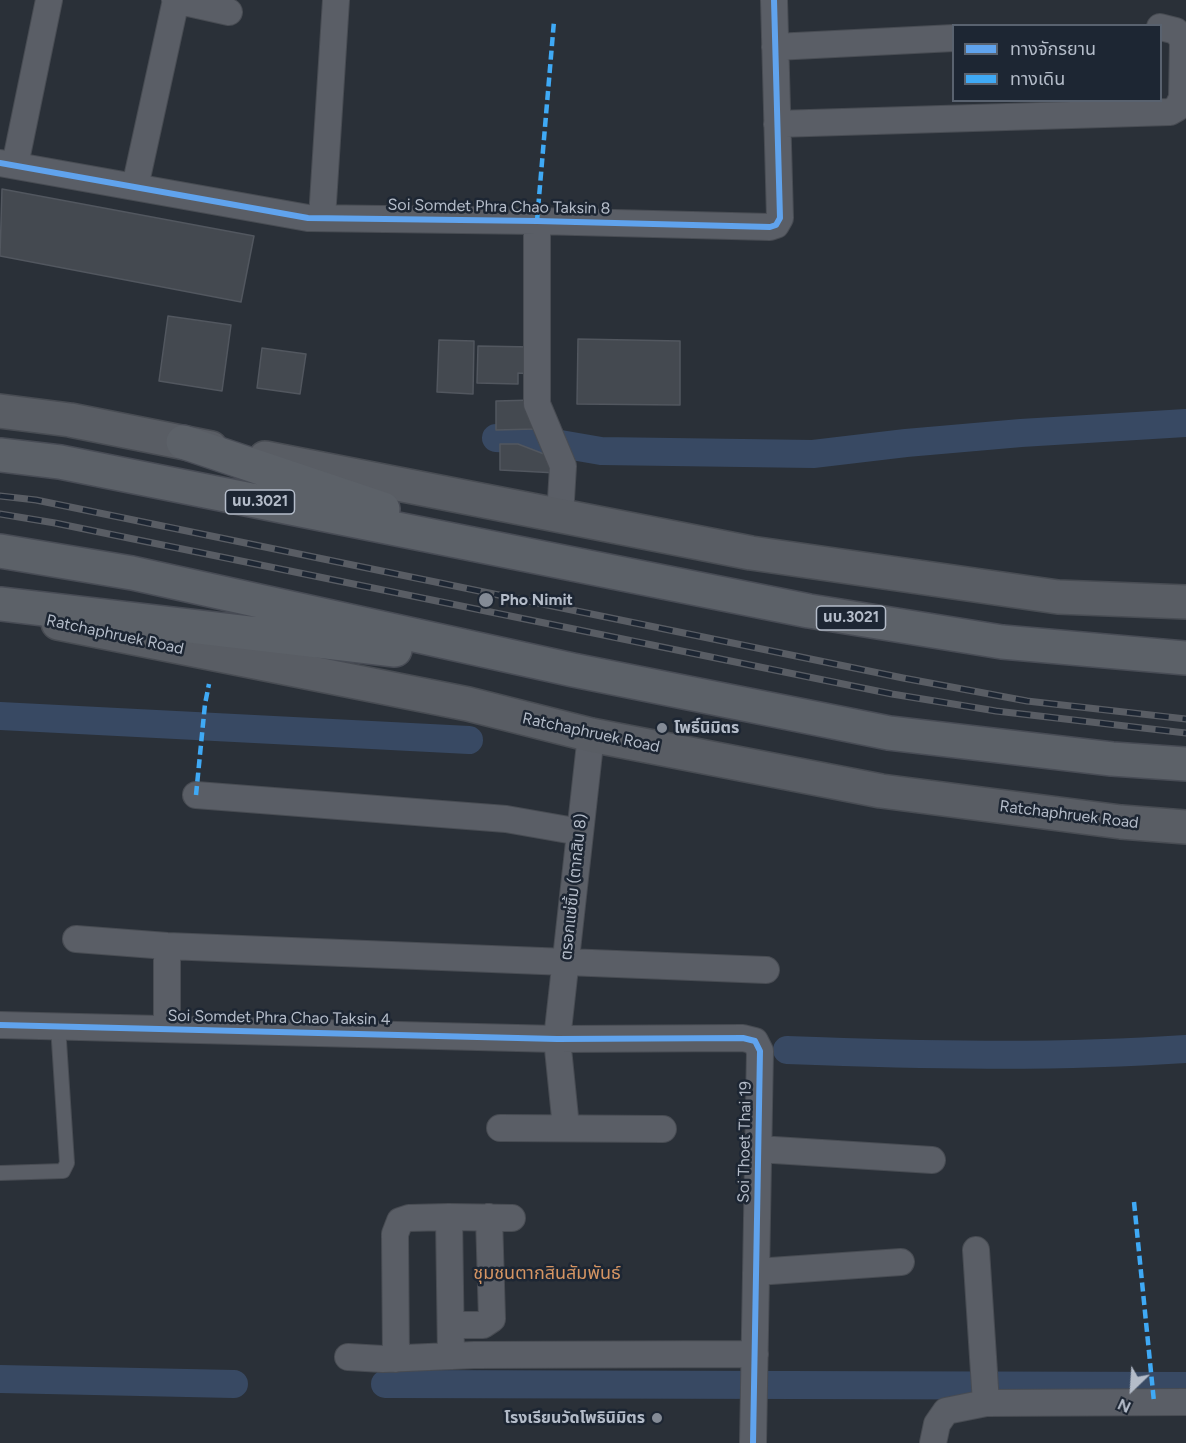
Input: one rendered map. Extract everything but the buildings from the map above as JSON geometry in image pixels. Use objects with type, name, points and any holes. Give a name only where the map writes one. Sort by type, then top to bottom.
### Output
[{"type":"main road","points":[[0,411],[70,420],[751,553],[1058,597],[1186,602]]},
{"type":"main road","points":[[183,442],[519,554]]},
{"type":"main road","name":"นบ.3021","points":[[0,455],[60,462],[809,611],[1002,642],[1186,658]]},
{"type":"main road","points":[[0,551],[132,573],[573,670],[889,733],[1112,759],[1186,764]]},
{"type":"main road","points":[[0,604],[573,670]]},
{"type":"main road","name":"Ratchaphruek Road","points":[[0,611],[468,704],[591,735],[881,791],[1121,822],[1186,827]]},
{"type":"street","points":[[7,164],[49,0]]},
{"type":"street","points":[[135,187],[176,0],[229,12]]},
{"type":"street","points":[[322,218],[336,0]]},
{"type":"street","name":"Soi Somdet Phra Chao Taksin 8","points":[[7,164],[308,218],[770,227],[777,225],[780,218],[774,0]]},
{"type":"street","points":[[777,124],[1170,112],[1177,108],[1182,98],[1182,40],[1176,31],[1162,27]]},
{"type":"street","points":[[775,47],[952,38]]},
{"type":"street","points":[[537,221],[537,404],[563,466],[560,516]]},
{"type":"street","name":"ตรอกแซ่ซิ้ม (ตากสิน 8)","points":[[566,1127],[557,1039],[591,735]]},
{"type":"street","points":[[196,795],[506,819],[580,832]]},
{"type":"street","points":[[76,939],[167,946],[766,970]]},
{"type":"street","points":[[167,946],[167,1029]]},
{"type":"street","name":"Soi Somdet Phra Chao Taksin 4","points":[[0,1024],[557,1039]]},
{"type":"street","name":"Soi Thoet Thai 19","points":[[557,1039],[743,1038],[755,1041],[760,1052],[753,1443]]},
{"type":"street","points":[[500,1128],[663,1129]]},
{"type":"street","points":[[758,1149],[932,1160]]},
{"type":"street","points":[[449,1217],[451,1356]]},
{"type":"street","points":[[396,1359],[395,1234],[400,1221],[409,1218],[501,1217],[492,1319],[483,1325],[451,1325]]},
{"type":"street","points":[[976,1250],[985,1391]]},
{"type":"street","points":[[756,1272],[901,1262]]},
{"type":"street","points":[[348,1357],[396,1359],[451,1356],[754,1362]]},
{"type":"street","points":[[933,1443],[937,1424],[946,1411],[985,1391],[1186,1402]]},
{"type":"lane","points":[[0,1173],[63,1171],[67,1163],[58,1026]]},
{"type":"waterway","points":[[496,438],[543,441],[601,451],[813,454],[1021,433],[1186,423]]},
{"type":"waterway","points":[[0,716],[469,740]]},
{"type":"waterway","points":[[787,1050],[986,1055],[1086,1054],[1186,1049]]},
{"type":"waterway","points":[[0,1379],[234,1384]]},
{"type":"waterway","points":[[385,1384],[1186,1386]]},
{"type":"railway","points":[[0,496],[36,500],[903,678],[1027,701],[1186,719]]},
{"type":"railway","points":[[0,514],[55,523],[892,694],[996,711],[1186,733]]},
{"type":"marked path","points":[[537,221],[554,21]]},
{"type":"marked path","points":[[196,795],[209,684]]},
{"type":"marked path","points":[[1134,1202],[1154,1402]]},
{"type":"cycle path","points":[[0,163],[308,218],[770,227],[776,225],[780,218],[774,0]]},
{"type":"cycle path","points":[[0,1025],[557,1039],[743,1038],[755,1041],[760,1051],[753,1443]]},
{"type":"place","name":"Pho Nimit","points":[[486,600]]},
{"type":"place","name":"โพธิ์นิมิตร","points":[[662,728]]},
{"type":"place","name":"โรงเรียนวัดโพธินิมิตร","points":[[657,1418]]},
{"type":"district","name":"ชุมชนตากสินสัมพันธ์","points":[[547,1274]]}]
